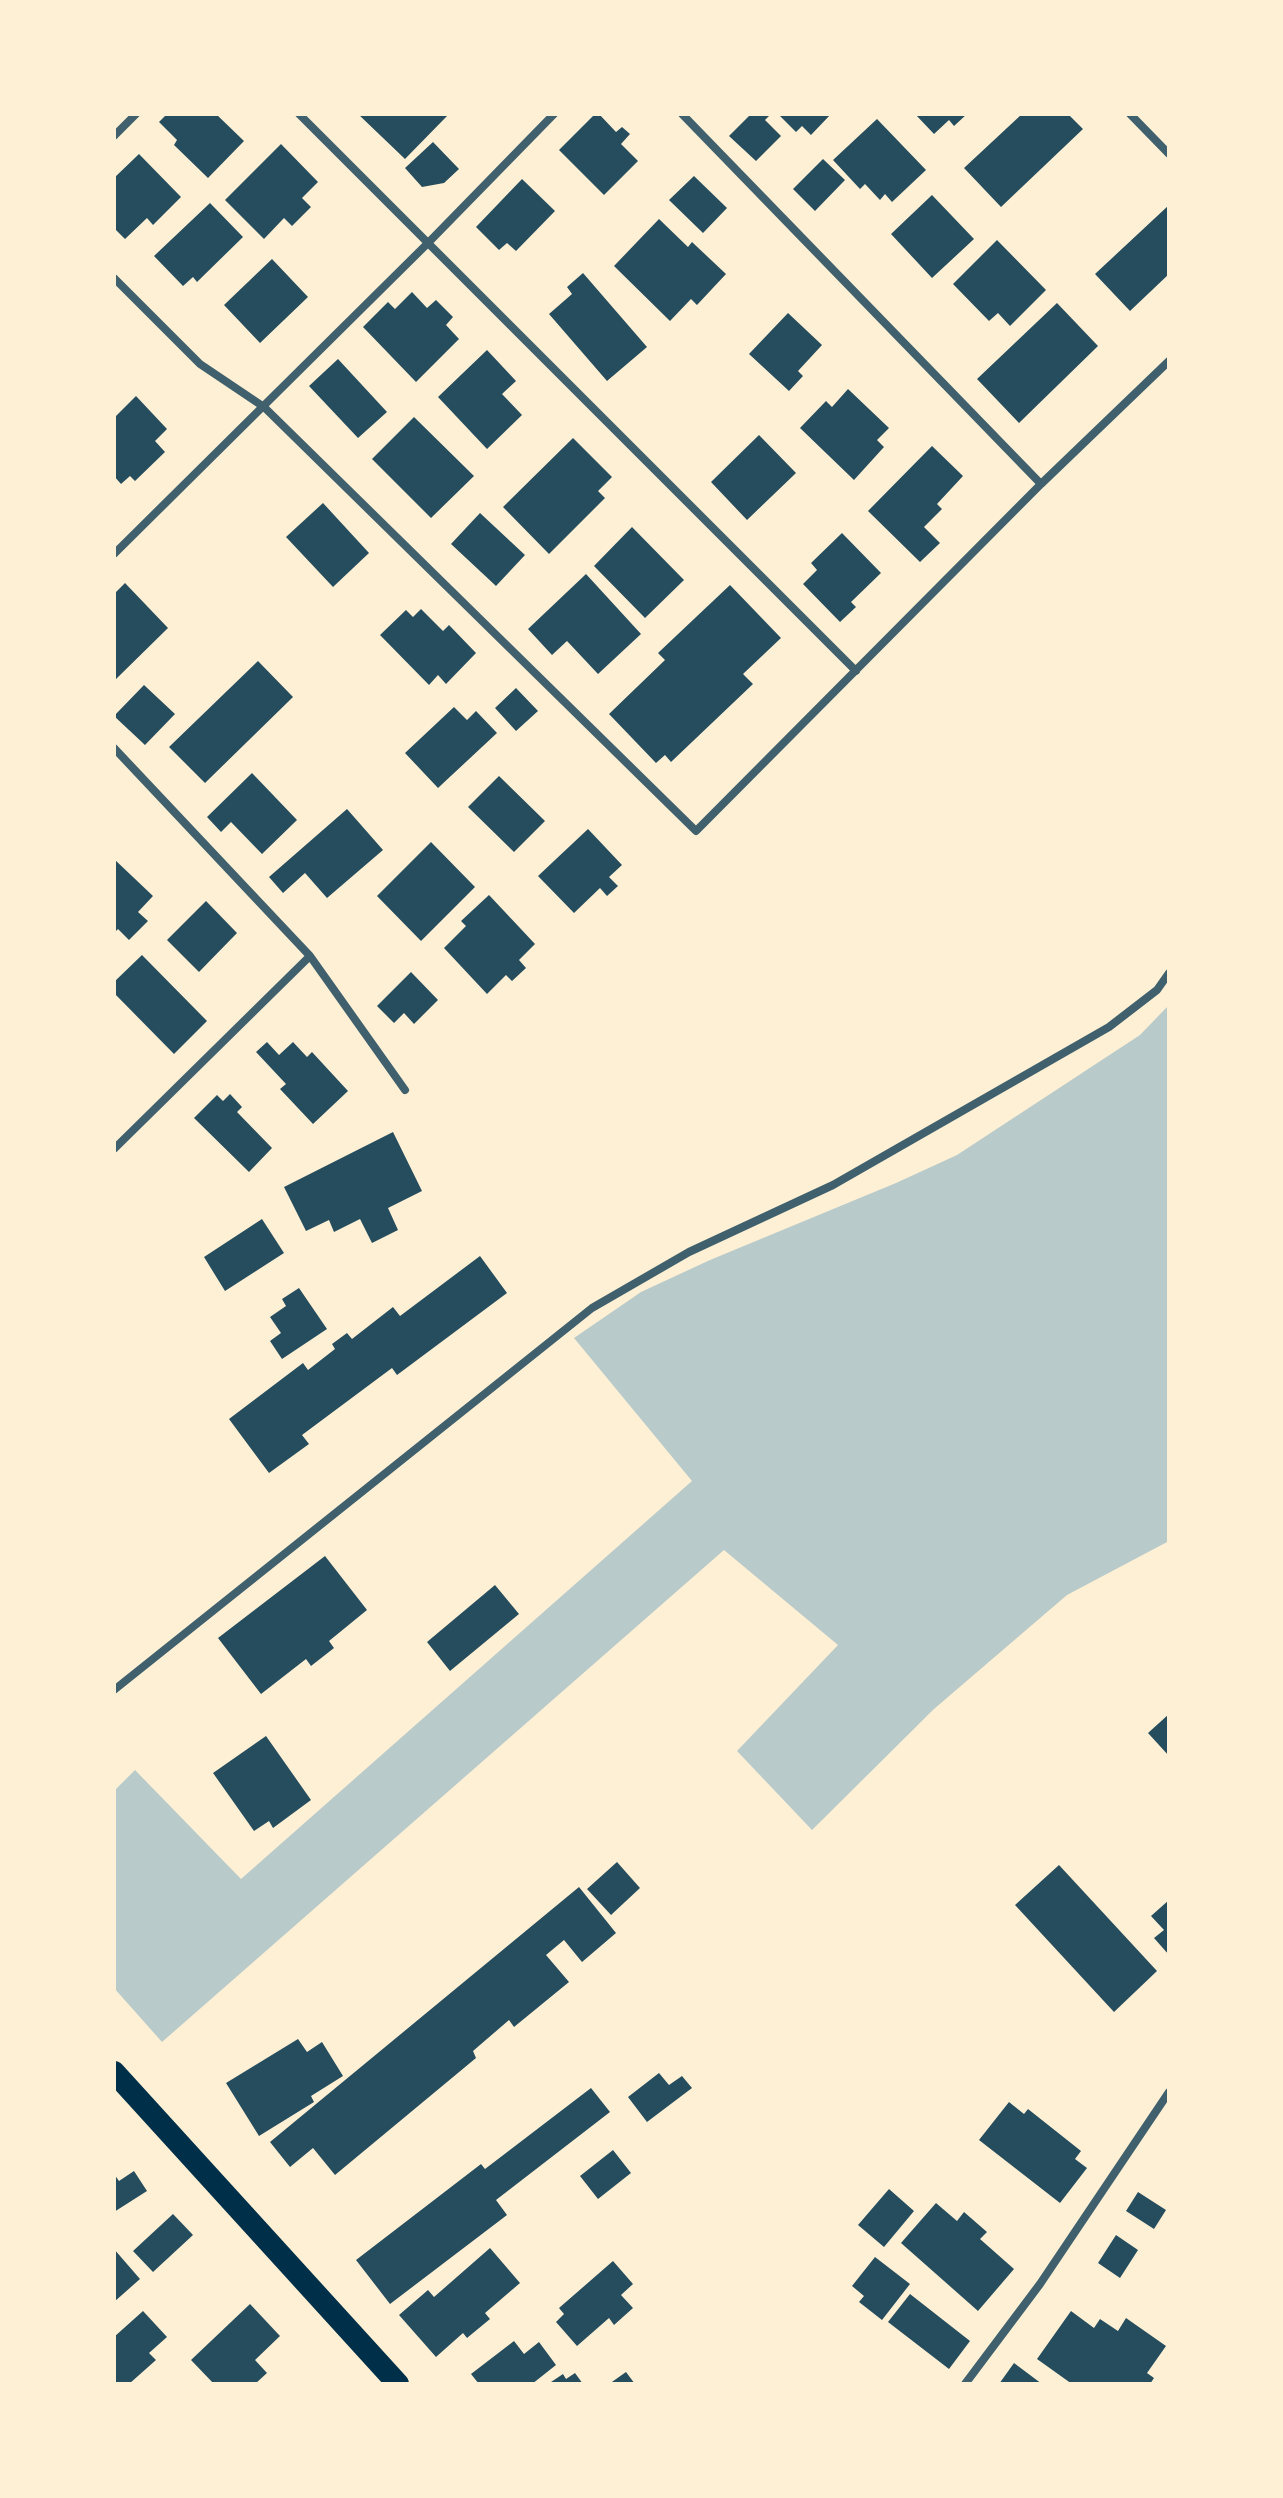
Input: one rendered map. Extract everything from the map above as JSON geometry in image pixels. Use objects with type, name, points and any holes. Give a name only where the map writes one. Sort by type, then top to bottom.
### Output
[{"type":"highway","points":[[114,2072],[398,2384]]},
{"type":"street","points":[[114,136],[136,114]]},
{"type":"street","points":[[299,114],[856,671]]},
{"type":"street","points":[[114,554],[554,114]]},
{"type":"street","points":[[682,114],[1041,484]]},
{"type":"street","points":[[1130,114],[1169,154]]},
{"type":"street","points":[[114,278],[200,364],[264,407],[696,831],[1041,484],[1169,361]]},
{"type":"street","points":[[114,748],[310,956],[405,1090]]},
{"type":"street","points":[[114,1149],[310,956]]},
{"type":"street","points":[[114,1690],[592,1308],[689,1252],[833,1185],[1109,1027],[1157,990],[1169,973]]},
{"type":"street","points":[[965,2384],[1040,2284],[1169,2092]]},
{"type":"shaded area","points":[[1169,1005],[1169,1541],[1067,1595],[934,1709],[812,1830],[737,1751],[838,1645],[724,1550],[162,2042],[114,1988],[114,1791],[135,1770],[241,1879],[692,1481],[574,1338],[641,1292],[957,1155],[1140,1035]]},
{"type":"building","points":[[167,114],[216,114],[244,141],[208,178],[174,145],[177,140],[159,122]]},
{"type":"building","points":[[358,114],[449,114],[405,159]]},
{"type":"building","points":[[595,114],[599,114],[616,132],[622,127],[630,134],[621,144],[638,161],[604,195],[559,150]]},
{"type":"building","points":[[751,114],[767,114],[769,116],[765,120],[781,136],[756,161],[729,136]]},
{"type":"building","points":[[778,114],[831,114],[811,135],[802,126],[796,132]]},
{"type":"building","points":[[915,114],[967,114],[954,126],[949,120],[934,134]]},
{"type":"building","points":[[1022,114],[1068,114],[1083,129],[1001,207],[964,168]]},
{"type":"building","points":[[877,119],[926,170],[892,202],[885,194],[880,200],[865,184],[860,189],[833,160]]},
{"type":"building","points":[[433,142],[459,169],[444,183],[422,187],[405,168]]},
{"type":"building","points":[[281,144],[318,182],[302,198],[311,207],[292,226],[284,218],[264,239],[225,200]]},
{"type":"building","points":[[139,154],[181,197],[153,225],[147,218],[125,239],[114,228],[114,178]]},
{"type":"building","points":[[823,159],[845,180],[815,211],[793,189]]},
{"type":"building","points":[[694,176],[727,208],[703,233],[669,200]]},
{"type":"building","points":[[522,179],[555,211],[516,251],[507,243],[499,250],[476,227]]},
{"type":"building","points":[[932,195],[974,239],[932,278],[891,234]]},
{"type":"building","points":[[210,203],[243,237],[197,282],[193,277],[183,286],[154,256]]},
{"type":"building","points":[[1169,205],[1169,274],[1130,311],[1095,274]]},
{"type":"building","points":[[659,219],[688,247],[692,242],[726,274],[697,305],[691,299],[670,321],[614,266]]},
{"type":"building","points":[[997,240],[1046,290],[1010,326],[998,313],[989,321],[953,284]]},
{"type":"building","points":[[272,259],[308,297],[260,343],[224,305]]},
{"type":"building","points":[[583,273],[647,347],[607,381],[549,314],[572,294],[567,287]]},
{"type":"building","points":[[412,292],[427,308],[436,300],[453,317],[446,325],[459,339],[416,382],[363,327],[388,302],[395,309]]},
{"type":"building","points":[[1057,303],[1098,346],[1019,423],[977,379]]},
{"type":"building","points":[[788,313],[822,345],[798,371],[803,376],[789,391],[749,354]]},
{"type":"building","points":[[487,350],[516,381],[502,394],[522,415],[487,449],[438,397]]},
{"type":"building","points":[[338,359],[387,412],[358,438],[309,386]]},
{"type":"building","points":[[848,389],[889,428],[877,440],[884,447],[854,480],[800,428],[826,401],[832,407]]},
{"type":"building","points":[[136,396],[167,429],[155,441],[165,452],[135,481],[130,476],[121,484],[114,476],[114,418]]},
{"type":"building","points":[[414,417],[474,476],[431,518],[372,459]]},
{"type":"building","points":[[759,435],[796,473],[747,520],[711,482]]},
{"type":"building","points":[[573,438],[612,477],[598,491],[605,498],[549,554],[503,507]]},
{"type":"building","points":[[932,446],[963,476],[937,504],[942,509],[924,527],[940,543],[920,562],[868,511]]},
{"type":"building","points":[[323,503],[369,553],[333,587],[286,537]]},
{"type":"building","points":[[480,513],[525,555],[496,586],[451,544]]},
{"type":"building","points":[[632,527],[684,580],[645,618],[594,566]]},
{"type":"building","points":[[842,533],[881,573],[851,602],[856,607],[840,622],[803,584],[817,570],[811,563]]},
{"type":"building","points":[[586,574],[641,634],[598,674],[567,641],[552,655],[528,629]]},
{"type":"building","points":[[125,583],[168,628],[114,681],[114,594]]},
{"type":"building","points":[[730,585],[781,638],[743,674],[753,684],[671,762],[665,755],[656,763],[609,714],[665,660],[658,653]]},
{"type":"building","points":[[421,609],[443,631],[449,625],[476,653],[446,684],[438,675],[429,685],[380,635],[406,610],[413,617]]},
{"type":"building","points":[[258,661],[293,697],[205,783],[169,747]]},
{"type":"building","points":[[144,685],[175,714],[145,745],[114,716]]},
{"type":"building","points":[[516,688],[538,711],[516,731],[495,708]]},
{"type":"building","points":[[454,707],[467,720],[476,711],[497,733],[438,788],[405,753]]},
{"type":"building","points":[[252,773],[297,820],[262,854],[231,822],[221,832],[207,817]]},
{"type":"building","points":[[499,776],[545,821],[514,852],[468,807]]},
{"type":"building","points":[[347,809],[383,850],[327,898],[305,873],[283,893],[269,877]]},
{"type":"building","points":[[588,829],[622,865],[609,877],[618,886],[607,896],[600,888],[574,913],[538,876]]},
{"type":"building","points":[[431,842],[475,887],[421,941],[377,896]]},
{"type":"building","points":[[114,859],[153,896],[138,912],[148,921],[129,940],[118,929],[114,933]]},
{"type":"building","points":[[489,895],[535,944],[519,960],[526,968],[512,981],[506,975],[487,994],[444,948],[466,926],[461,921]]},
{"type":"building","points":[[206,901],[237,933],[199,972],[167,940]]},
{"type":"building","points":[[142,955],[207,1021],[174,1054],[114,993],[114,982]]},
{"type":"building","points":[[411,972],[438,1000],[414,1024],[404,1013],[394,1023],[377,1006]]},
{"type":"building","points":[[267,1042],[279,1055],[293,1042],[307,1057],[312,1052],[348,1091],[313,1124],[280,1089],[286,1084],[256,1052]]},
{"type":"building","points":[[230,1094],[242,1107],[237,1112],[272,1148],[249,1172],[194,1118],[217,1095],[223,1101]]},
{"type":"building","points":[[393,1132],[422,1191],[388,1208],[398,1230],[372,1243],[360,1219],[334,1232],[329,1220],[306,1231],[284,1187]]},
{"type":"building","points":[[262,1219],[284,1253],[225,1291],[204,1257]]},
{"type":"building","points":[[480,1256],[507,1293],[397,1375],[392,1368],[302,1435],[309,1444],[269,1473],[229,1419],[303,1363],[308,1370],[335,1349],[332,1344],[347,1333],[352,1339],[393,1307],[400,1316]]},
{"type":"building","points":[[299,1288],[327,1329],[282,1359],[270,1341],[281,1333],[270,1317],[286,1306],[282,1299]]},
{"type":"building","points":[[325,1556],[367,1610],[329,1641],[334,1648],[311,1666],[306,1659],[261,1694],[218,1638]]},
{"type":"building","points":[[495,1585],[519,1614],[450,1671],[427,1642]]},
{"type":"building","points":[[1169,1714],[1169,1756],[1148,1733]]},
{"type":"building","points":[[266,1736],[311,1800],[273,1828],[269,1821],[254,1831],[213,1773]]},
{"type":"building","points":[[617,1862],[640,1888],[611,1915],[587,1889]]},
{"type":"building","points":[[1059,1865],[1157,1971],[1114,2012],[1015,1905]]},
{"type":"building","points":[[579,1887],[616,1933],[582,1962],[564,1940],[546,1955],[569,1982],[514,2027],[509,2020],[473,2051],[476,2058],[335,2175],[313,2148],[290,2167],[270,2142]]},
{"type":"building","points":[[1169,1900],[1169,1955],[1154,1938],[1164,1930],[1151,1916]]},
{"type":"building","points":[[298,2039],[307,2052],[322,2042],[343,2076],[311,2096],[314,2102],[259,2136],[226,2083]]},
{"type":"building","points":[[659,2073],[669,2085],[682,2076],[692,2088],[647,2122],[628,2097]]},
{"type":"building","points":[[591,2088],[610,2112],[496,2200],[507,2215],[390,2304],[356,2260],[481,2164],[485,2169]]},
{"type":"building","points":[[1009,2102],[1024,2114],[1028,2109],[1081,2151],[1075,2159],[1087,2168],[1060,2203],[979,2140]]},
{"type":"building","points":[[613,2150],[631,2173],[598,2199],[580,2176]]},
{"type":"building","points":[[134,2171],[147,2191],[114,2212],[114,2174],[119,2181]]},
{"type":"building","points":[[889,2189],[914,2211],[884,2247],[858,2225]]},
{"type":"building","points":[[1138,2192],[1166,2210],[1154,2229],[1126,2211]]},
{"type":"building","points":[[936,2203],[957,2221],[964,2212],[987,2232],[980,2239],[1014,2269],[978,2311],[901,2243]]},
{"type":"building","points":[[173,2214],[193,2235],[153,2272],[133,2251]]},
{"type":"building","points":[[1116,2235],[1138,2250],[1120,2278],[1098,2263]]},
{"type":"building","points":[[490,2248],[520,2283],[485,2313],[490,2319],[467,2338],[463,2333],[436,2357],[399,2315],[428,2290],[434,2297]]},
{"type":"building","points":[[114,2249],[140,2279],[114,2302]]},
{"type":"building","points":[[875,2257],[910,2284],[882,2320],[859,2302],[864,2296],[852,2286]]},
{"type":"building","points":[[613,2261],[633,2284],[621,2295],[633,2308],[614,2325],[609,2318],[577,2346],[556,2322],[564,2314],[559,2308]]},
{"type":"building","points":[[910,2294],[970,2341],[949,2369],[888,2322]]},
{"type":"building","points":[[250,2304],[280,2336],[255,2360],[267,2373],[255,2384],[214,2384],[191,2360]]},
{"type":"building","points":[[143,2311],[167,2337],[149,2353],[156,2360],[129,2384],[114,2384],[114,2337]]},
{"type":"building","points":[[1071,2311],[1094,2328],[1100,2319],[1118,2331],[1126,2318],[1166,2346],[1147,2373],[1154,2378],[1150,2384],[1072,2384],[1037,2359]]},
{"type":"building","points":[[514,2341],[524,2354],[539,2342],[556,2365],[532,2384],[479,2384],[471,2374]]},
{"type":"building","points":[[1014,2363],[1042,2384],[999,2384]]},
{"type":"building","points":[[626,2372],[635,2384],[609,2384]]},
{"type":"building","points":[[575,2373],[583,2384],[548,2384],[563,2374],[566,2379]]}]
